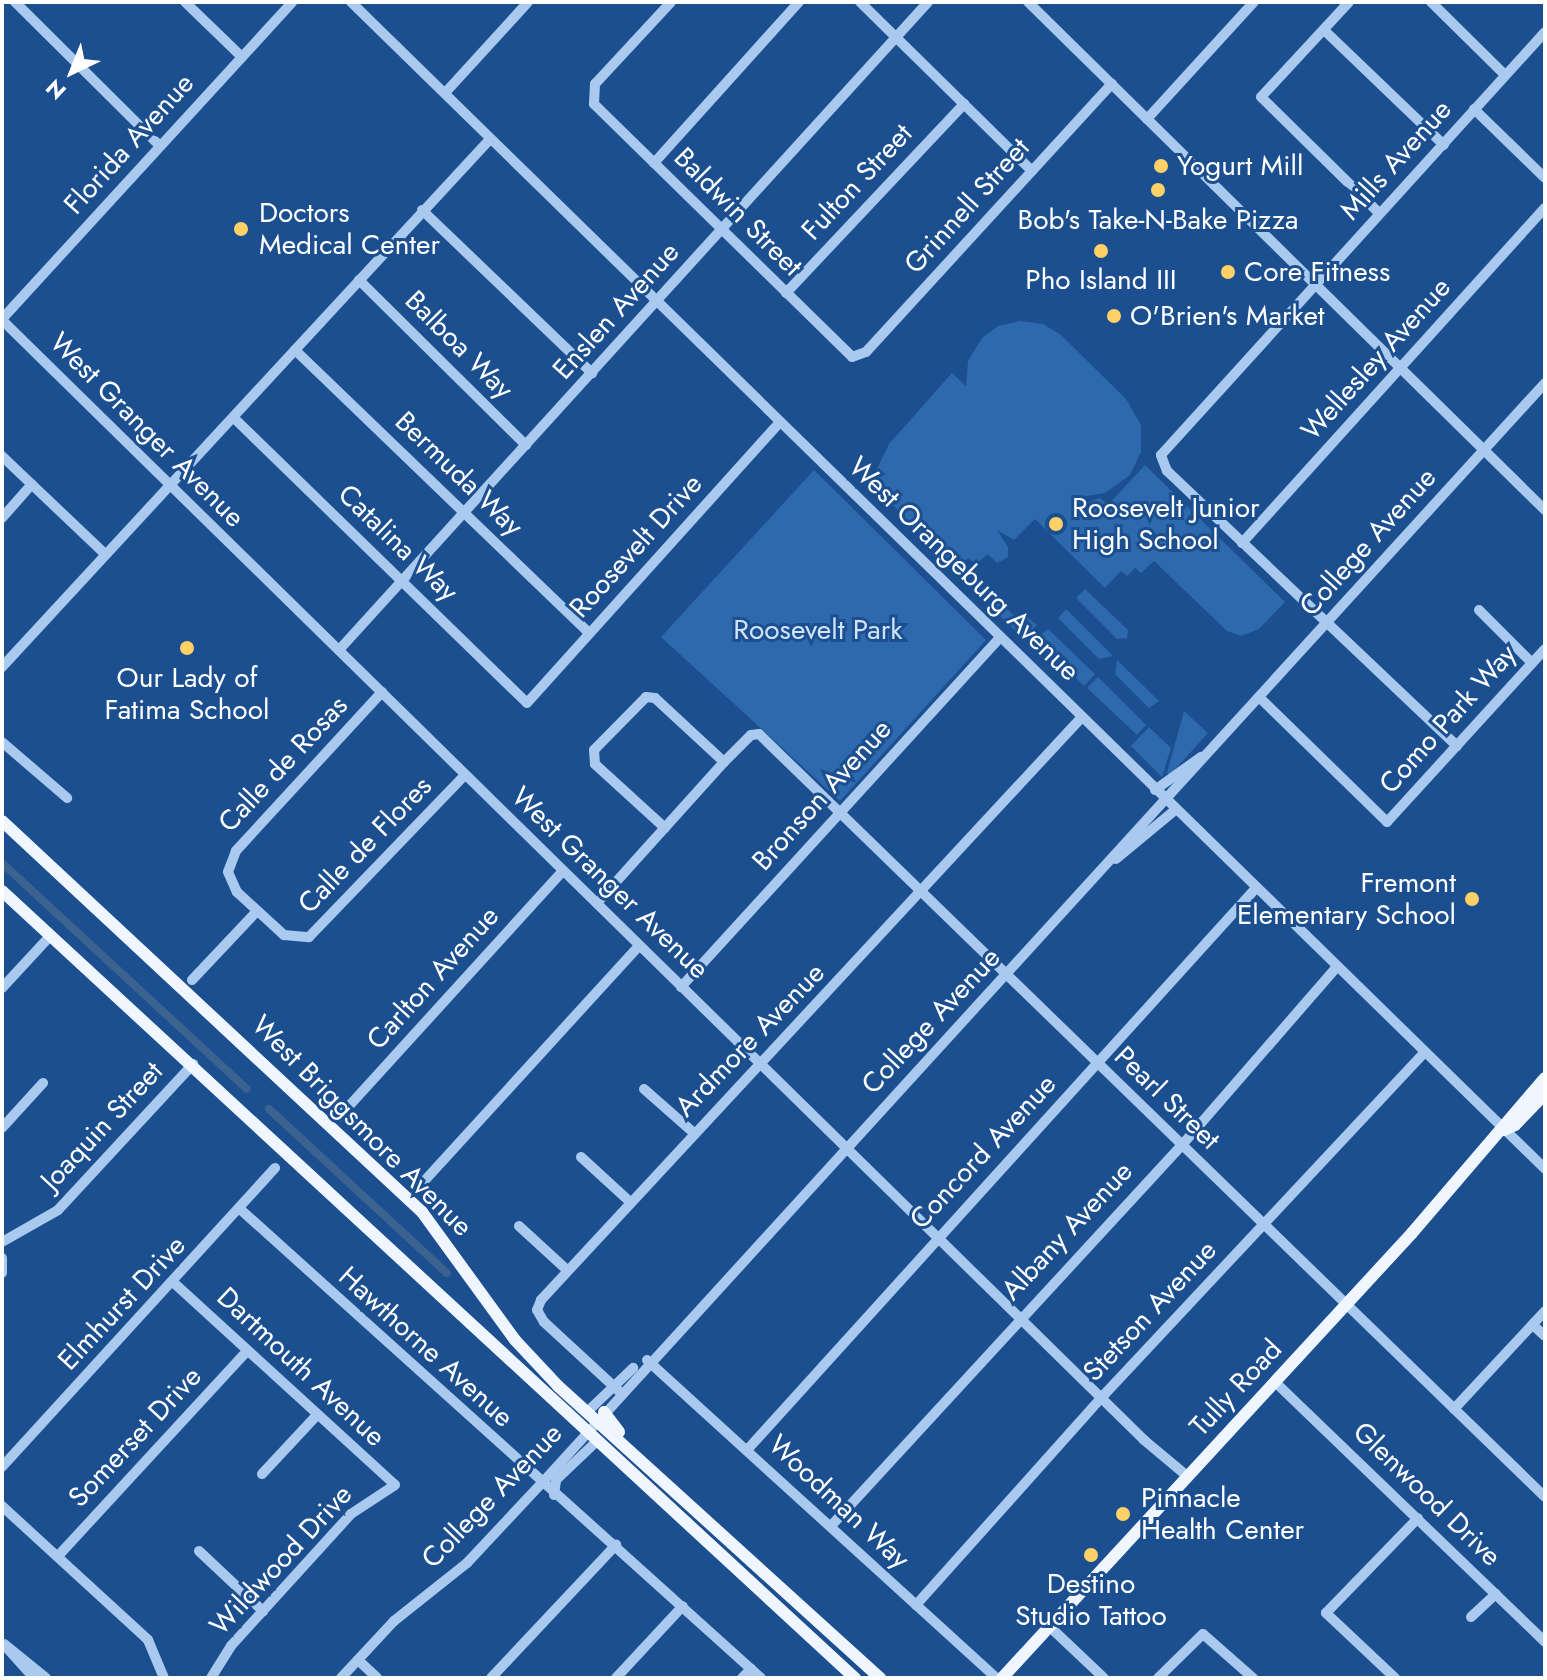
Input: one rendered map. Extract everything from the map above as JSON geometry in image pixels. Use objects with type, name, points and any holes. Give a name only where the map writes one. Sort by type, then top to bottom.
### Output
[{"type":"main road","name":"West Briggsmore Avenue","points":[[2,821],[422,1212],[524,1351],[854,1677]]},
{"type":"main road","name":"West Briggsmore Avenue","points":[[2,891],[880,1678]]},
{"type":"main road","name":"Tully Road","points":[[1504,1130],[1508,1118],[1545,1078]]},
{"type":"main road","name":"Tully Road","points":[[999,1678],[1050,1627],[1346,1306],[1504,1130],[1545,1094]]},
{"type":"street","points":[[15,2],[160,146]]},
{"type":"street","points":[[185,2],[242,57]]},
{"type":"street","name":"Florida Avenue","points":[[2,320],[292,2]]},
{"type":"street","name":"West Orangeburg Avenue","points":[[351,2],[1545,1169]]},
{"type":"street","points":[[361,11],[370,2]]},
{"type":"street","points":[[445,93],[528,2]]},
{"type":"street","name":"Baldwin Street","points":[[671,2],[591,95],[596,107],[721,231],[856,357]]},
{"type":"street","points":[[654,163],[799,2]]},
{"type":"street","points":[[860,2],[1032,171]]},
{"type":"street","name":"Enslen Avenue","points":[[339,650],[928,2]]},
{"type":"street","points":[[1028,2],[1545,510]]},
{"type":"street","points":[[1147,119],[1254,2]]},
{"type":"street","points":[[1349,2],[1261,97],[1379,213]]},
{"type":"street","points":[[1431,2],[1505,75]]},
{"type":"street","points":[[1324,30],[1444,145]]},
{"type":"street","name":"Mills Avenue","points":[[1242,543],[1163,465],[1164,450],[1545,32]]},
{"type":"street","name":"Grinnell Street","points":[[856,357],[1112,84]]},
{"type":"street","name":"Fulton Street","points":[[786,293],[964,104]]},
{"type":"street","points":[[1474,109],[1545,178]]},
{"type":"street","points":[[2,667],[104,553],[235,419],[422,210],[490,139]]},
{"type":"street","name":"Wellesley Avenue","points":[[1242,543],[1545,208]]},
{"type":"street","points":[[422,210],[592,373]]},
{"type":"street","name":"Balboa Way","points":[[359,280],[526,445]]},
{"type":"street","name":"West Granger Avenue","points":[[2,320],[169,488],[339,650],[1019,1317],[1187,1476]]},
{"type":"street","name":"Bermuda Way","points":[[295,350],[589,633]]},
{"type":"street","name":"College Avenue","points":[[341,1678],[394,1621],[467,1563],[541,1484],[595,1424],[639,1362],[650,1360],[847,1148],[1545,383]]},
{"type":"street","name":"Catalina Way","points":[[235,419],[527,703]]},
{"type":"street","name":"Roosevelt Drive","points":[[527,703],[780,422]]},
{"type":"street","points":[[2,456],[104,553]]},
{"type":"street","points":[[2,518],[32,484]]},
{"type":"street","points":[[1242,543],[1457,746]]},
{"type":"street","points":[[1479,610],[1532,663]]},
{"type":"street","name":"Bronson Avenue","points":[[681,987],[1000,638]]},
{"type":"street","name":"Como Park Way","points":[[1259,697],[1387,822],[1545,649]]},
{"type":"street","name":"Calle de Rosas","points":[[257,911],[231,884],[231,857],[382,692]]},
{"type":"street","points":[[597,903],[665,828],[724,762],[651,697],[640,699],[594,750],[595,764],[665,828]]},
{"type":"street","name":"Ardmore Avenue","points":[[618,1390],[539,1316],[537,1306],[629,1201],[693,1132],[763,1067],[1082,717]]},
{"type":"street","name":"Pearl Street","points":[[724,762],[756,732],[1545,1497]]},
{"type":"street","points":[[2,742],[67,798]]},
{"type":"street","points":[[1155,790],[1207,754]]},
{"type":"street","name":"Calle de Flores","points":[[257,911],[289,937],[314,934],[465,775]]},
{"type":"street","points":[[1105,867],[1175,810]]},
{"type":"street","name":"Carlton Avenue","points":[[339,1117],[563,871]]},
{"type":"street","name":"Concord Avenue","points":[[747,1450],[1256,888]]},
{"type":"street","points":[[192,980],[257,911]]},
{"type":"street","points":[[2,988],[51,935]]},
{"type":"street","points":[[416,1190],[639,946]]},
{"type":"street","name":"Albany Avenue","points":[[831,1526],[1019,1317],[1182,1145],[1337,967]]},
{"type":"street","name":"Stetson Avenue","points":[[916,1605],[1102,1397],[1424,1053]]},
{"type":"street","name":"Joaquin Street","points":[[2,1242],[58,1210],[193,1064]]},
{"type":"street","points":[[2,1128],[43,1083]]},
{"type":"street","points":[[644,1089],[693,1132]]},
{"type":"street","points":[[581,1157],[629,1201]]},
{"type":"street","name":"Elmhurst Drive","points":[[2,1467],[174,1283],[275,1168]]},
{"type":"street","name":"Hawthorne Avenue","points":[[240,1209],[541,1484],[616,1545],[761,1678]]},
{"type":"street","points":[[519,1226],[567,1270]]},
{"type":"street","points":[[2,1258],[2,1273]]},
{"type":"street","name":"Dartmouth Avenue","points":[[174,1283],[395,1485]]},
{"type":"street","points":[[1454,1409],[1545,1311]]},
{"type":"street","points":[[1533,1325],[1545,1336]]},
{"type":"street","name":"Somerset Drive","points":[[58,1556],[247,1351]]},
{"type":"street","name":"Woodman Way","points":[[650,1360],[999,1678]]},
{"type":"street","name":"Glenwood Drive","points":[[1275,1382],[1545,1642]]},
{"type":"street","points":[[554,1495],[556,1480],[618,1390]]},
{"type":"street","points":[[262,1474],[317,1415]]},
{"type":"street","points":[[541,1484],[556,1480]]},
{"type":"street","name":"Wildwood Drive","points":[[211,1678],[227,1651],[351,1514],[395,1485]]},
{"type":"street","points":[[2,1506],[148,1640],[164,1678]]},
{"type":"street","points":[[1395,1678],[1326,1613],[1418,1518]]},
{"type":"street","points":[[491,1678],[616,1545]]},
{"type":"street","points":[[199,1551],[263,1611]]},
{"type":"street","points":[[1471,1617],[1496,1594]]},
{"type":"street","points":[[616,1678],[683,1606]]},
{"type":"street","points":[[1050,1627],[1104,1678]]},
{"type":"street","points":[[1158,1678],[1203,1634],[1253,1678]]},
{"type":"street","points":[[3,1643],[34,1678]]},
{"type":"street","points":[[3,1643],[46,1678]]},
{"type":"street","points":[[358,1660],[377,1678]]},
{"type":"street","points":[[742,1678],[751,1669]]},
{"type":"green space","points":[[1020,321],[1043,324],[1061,335],[1126,399],[1141,425],[1141,452],[1130,475],[1105,493],[1080,497],[1086,503],[1100,498],[1108,505],[1145,465],[1285,602],[1259,629],[1241,636],[1227,631],[1154,561],[1141,573],[1135,568],[1127,576],[1121,571],[1105,588],[1035,519],[1014,540],[997,530],[1008,547],[1008,557],[997,563],[988,554],[976,564],[968,558],[962,565],[969,573],[963,580],[871,481],[889,444],[952,373],[966,386],[968,361],[982,338],[998,326]]},
{"type":"green space","name":"Roosevelt Park","points":[[814,470],[986,640],[840,801],[661,637]]},
{"type":"green space","points":[[975,580],[1019,620],[1028,618],[1037,625],[1024,639],[969,586]]},
{"type":"green space","points":[[1085,589],[1128,630],[1127,638],[1117,639],[1076,598]]},
{"type":"green space","points":[[1066,609],[1113,656],[1099,659],[1058,618]]},
{"type":"green space","points":[[1048,629],[1095,674],[1084,686],[1036,638]]},
{"type":"green space","points":[[1117,660],[1159,701],[1149,708],[1115,674]]},
{"type":"green space","points":[[1098,677],[1146,725],[1137,735],[1087,688]]},
{"type":"green space","points":[[1184,711],[1208,733],[1170,775],[1167,773]]},
{"type":"green space","points":[[1149,727],[1171,748],[1162,777],[1131,746]]},
{"type":"waterway","points":[[2,863],[247,1089]]},
{"type":"waterway","points":[[269,1109],[447,1273]]},
{"type":"place","name":"Yogurt Mill","points":[[1161,166]]},
{"type":"place","name":"Bob's Take-N-Bake Pizza","points":[[1158,190]]},
{"type":"place","name":"Doctors Medical Center","points":[[241,229]]},
{"type":"place","name":"Pho Island III","points":[[1101,251]]},
{"type":"place","name":"Core Fitness","points":[[1228,272]]},
{"type":"place","name":"O'Brien's Market","points":[[1114,316]]},
{"type":"place","name":"Roosevelt Junior High School","points":[[1056,524]]},
{"type":"place","name":"Our Lady of Fatima School","points":[[187,648]]},
{"type":"place","name":"Fremont Elementary School","points":[[1472,899]]},
{"type":"place","name":"Pinnacle Health Center","points":[[1123,1514]]},
{"type":"place","name":"Destino Studio Tattoo","points":[[1091,1555]]}]
